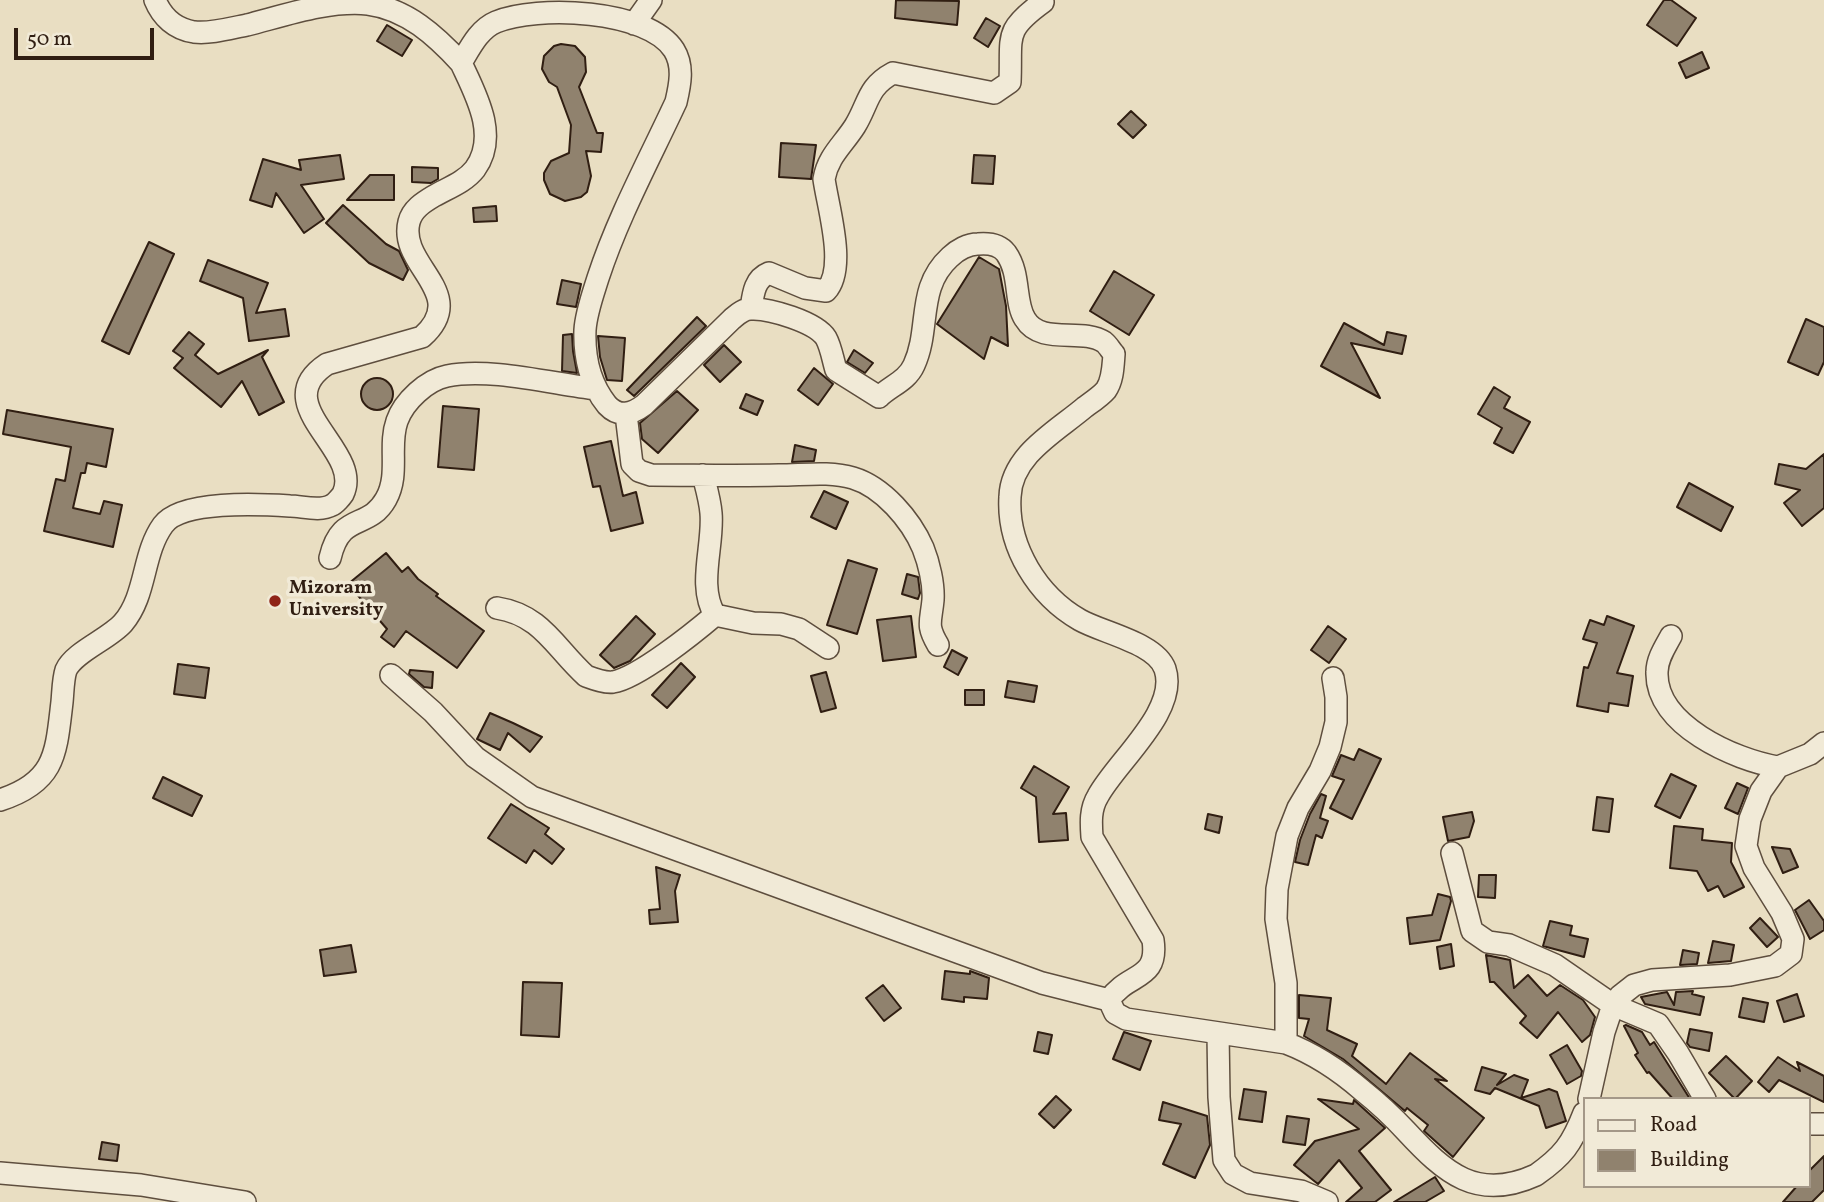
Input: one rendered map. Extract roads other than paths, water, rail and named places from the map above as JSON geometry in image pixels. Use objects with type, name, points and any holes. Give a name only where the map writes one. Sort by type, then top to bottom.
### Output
[{"type":"street","points":[[0,800],[17,794],[35,782],[50,766],[57,751],[66,669],[123,623],[135,605],[155,536],[167,519],[183,510],[213,506],[287,505],[318,508],[332,505],[342,495],[346,480],[344,466],[309,408],[309,380],[327,364],[422,337],[432,328],[438,317],[436,289],[413,250],[408,236],[408,223],[412,213],[422,203],[464,179],[475,169],[482,153],[484,119],[481,105],[461,63],[437,38],[398,11],[368,4],[328,5],[228,29],[194,32],[172,24],[161,14],[155,0]]},
{"type":"street","points":[[634,24],[651,0]]},
{"type":"street","points":[[751,309],[757,282],[762,276],[769,274],[815,290],[826,291],[831,285],[836,258],[824,179],[827,166],[857,122],[871,90],[880,80],[893,73],[994,93],[1003,89],[1010,82],[1012,32],[1022,17],[1043,2]]},
{"type":"street","points":[[461,63],[473,40],[494,23],[519,16],[560,12],[604,16],[634,24],[652,31],[673,47],[678,57],[681,79],[676,102],[608,246],[585,327],[585,352],[596,389],[610,408],[626,414],[645,405],[732,319],[740,312],[751,309],[810,324],[825,337],[836,370],[880,397],[889,387],[903,380],[914,366],[928,289],[939,267],[954,253],[972,244],[991,242],[1005,251],[1014,268],[1025,319],[1037,331],[1086,335],[1104,342],[1114,354],[1113,373],[1105,390],[1025,456],[1009,497],[1013,528],[1024,562],[1040,587],[1081,621],[1151,651],[1164,666],[1168,681],[1166,696],[1157,712],[1098,796],[1090,818],[1092,837],[1153,940],[1155,954],[1149,967],[1117,987],[1109,1000]]},
{"type":"street","points":[[330,558],[334,540],[345,527],[375,512],[385,501],[394,467],[393,433],[398,417],[414,396],[430,383],[445,376],[469,373],[596,389]]},
{"type":"street","points":[[626,414],[632,464],[639,471],[651,475],[823,474],[852,478],[872,486],[913,528],[923,549],[930,572],[933,599],[930,632],[939,645]]},
{"type":"street","points":[[703,475],[711,512],[707,591],[715,615],[799,629],[828,648]]},
{"type":"street","points":[[498,608],[515,611],[529,618],[586,676],[598,681],[612,682],[625,678],[684,641],[715,615]]},
{"type":"street","points":[[1671,636],[1660,657],[1657,671],[1664,699],[1677,717],[1694,732],[1733,756],[1778,767]]},
{"type":"street","points":[[391,674],[433,712],[475,757],[533,797],[1042,983],[1109,1000]]},
{"type":"street","points":[[1286,1042],[1286,983],[1276,919],[1277,889],[1287,836],[1298,808],[1320,771],[1330,747],[1336,722],[1333,678]]},
{"type":"street","points":[[1589,1097],[1613,1005],[1634,985],[1730,975],[1775,965],[1791,954],[1793,939],[1782,913],[1754,868],[1746,846],[1750,818],[1761,791],[1778,767],[1810,754],[1824,743]]},
{"type":"street","points":[[1452,853],[1472,931],[1488,942],[1510,944],[1555,965],[1613,1005],[1658,1024],[1704,1097]]},
{"type":"street","points":[[1109,1000],[1115,1013],[1126,1019],[1286,1042],[1308,1051],[1364,1091],[1448,1175],[1485,1191],[1509,1190],[1553,1164],[1579,1139]]},
{"type":"street","points":[[1218,1033],[1224,1160],[1233,1174],[1250,1183],[1301,1191],[1327,1202]]},
{"type":"street","points":[[0,1173],[141,1185],[245,1202]]},
{"type":"street","points":[[1513,1202],[1523,1182]]},
{"type":"place","name":"Mizoram University","points":[[275,601]]}]
